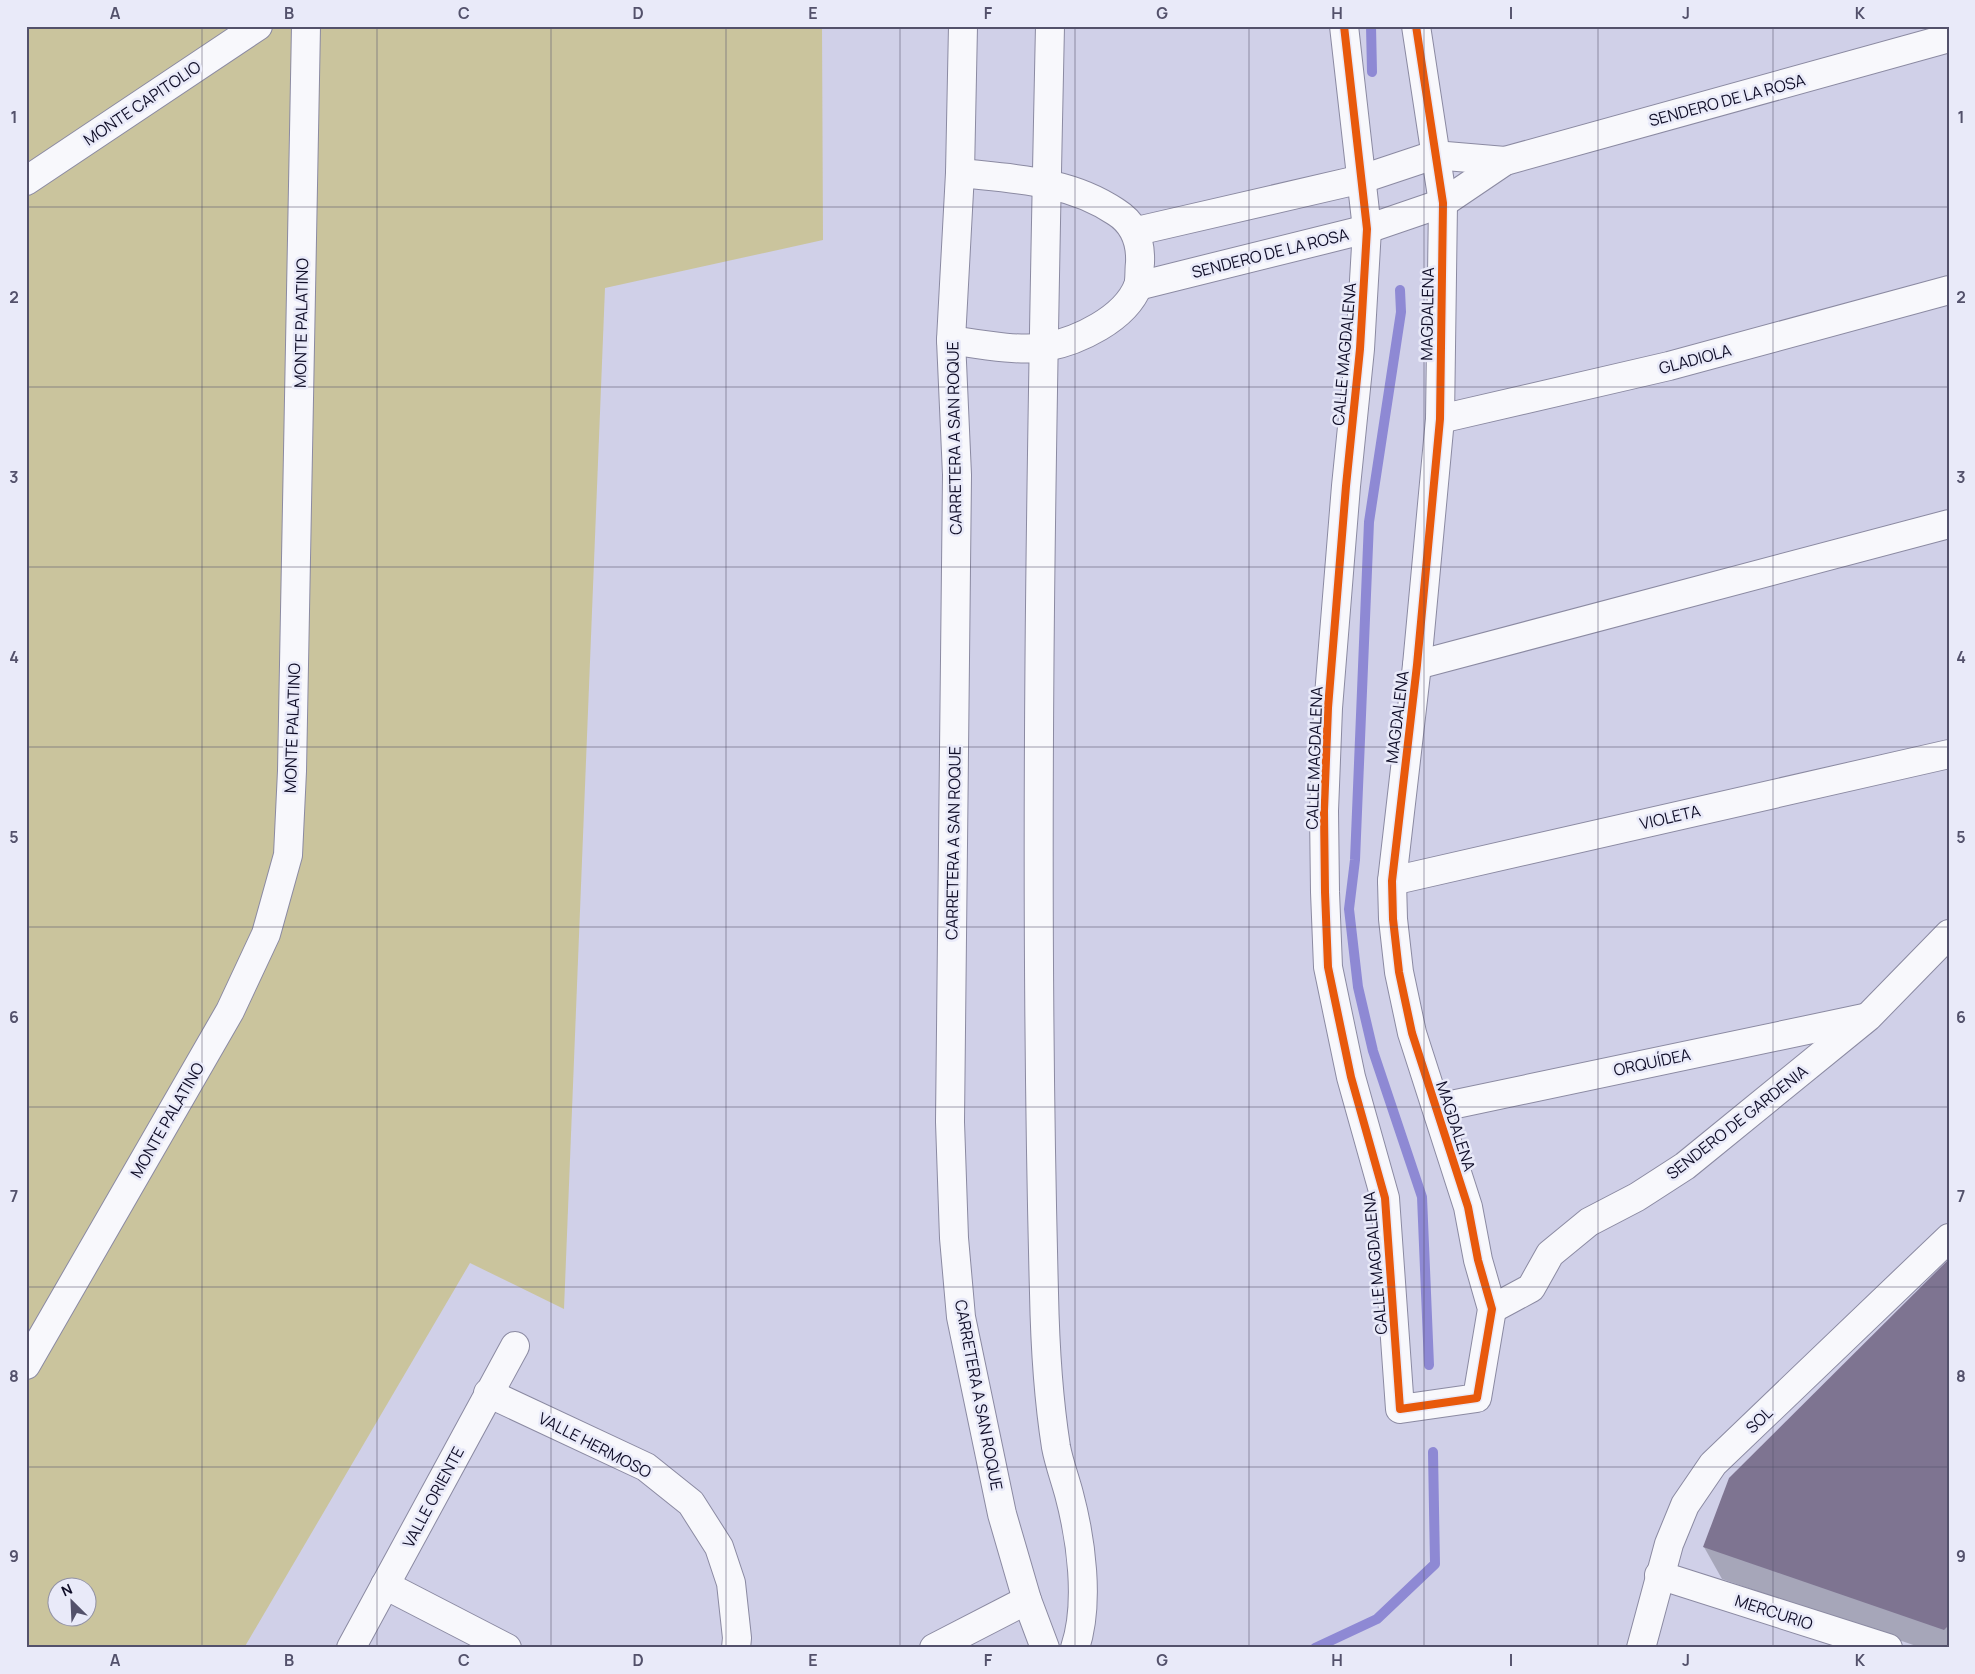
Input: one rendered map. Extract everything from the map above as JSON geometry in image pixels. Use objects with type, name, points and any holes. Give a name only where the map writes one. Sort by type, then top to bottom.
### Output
[{"type":"street","name":"MONTE CAPITOLIO","points":[[26,180],[258,26]]},
{"type":"street","name":"MONTE PALATINO","points":[[26,1365],[230,1010],[266,934],[288,855],[292,771],[306,26]]},
{"type":"street","name":"CARRETERA A SAN ROQUE","points":[[963,26],[960,173],[951,340],[957,475],[950,1122],[954,1238],[961,1317],[1002,1514],[1026,1600],[1045,1648]]},
{"type":"street","points":[[1050,26],[1040,601],[1040,1075],[1047,1381],[1057,1452],[1070,1496],[1080,1548],[1081,1609],[1074,1648]]},
{"type":"street","name":"CALLE MAGDALENA","points":[[1344,26],[1367,229],[1360,349],[1346,486],[1328,708],[1324,811],[1328,967],[1351,1077],[1386,1198],[1400,1409],[1477,1398]]},
{"type":"street","name":"MAGDALENA","points":[[1416,26],[1434,155],[1443,203],[1440,419],[1417,665],[1392,881],[1393,919],[1399,972],[1412,1033],[1468,1207],[1478,1260],[1492,1308],[1477,1398]]},
{"type":"street","name":"SENDERO DE LA ROSA","points":[[1138,286],[1367,229],[1443,203],[1505,162],[1949,38]]},
{"type":"street","name":"SENDERO DE LA ROSA","points":[[1136,231],[1362,179],[1434,155],[1505,162]]},
{"type":"street","points":[[951,340],[994,346],[1045,347],[1086,335],[1122,308],[1138,286],[1140,256],[1136,231],[1118,212],[1084,194],[1047,182],[960,173]]},
{"type":"street","name":"GLADIOLA","points":[[1440,419],[1669,366],[1949,290]]},
{"type":"street","points":[[1417,665],[1949,524]]},
{"type":"street","name":"VIOLETA","points":[[1392,881],[1949,754]]},
{"type":"street","name":"SENDERO DE GARDENIA","points":[[1492,1308],[1531,1288],[1550,1254],[1589,1222],[1637,1197],[1685,1166],[1868,1017],[1949,934]]},
{"type":"street","name":"ORQUÍDEA","points":[[1437,1108],[1868,1017]]},
{"type":"street","name":"SOL","points":[[1641,1648],[1660,1575],[1685,1504],[1713,1464],[1949,1238]]},
{"type":"street","name":"VALLE ORIENTE","points":[[351,1648],[515,1346]]},
{"type":"street","name":"VALLE HERMOSO","points":[[488,1393],[646,1467],[691,1503],[719,1547],[731,1583],[737,1638],[736,1648]]},
{"type":"street","name":"MERCURIO","points":[[1660,1575],[1888,1648]]},
{"type":"street","points":[[385,1585],[507,1648]]},
{"type":"street","points":[[934,1648],[1026,1600]]},
{"type":"shaded area","points":[[26,26],[822,26],[823,240],[605,288],[564,1309],[470,1263],[244,1648],[26,1648]]},
{"type":"building","points":[[1949,1259],[1949,1625],[1944,1630],[1703,1547],[1729,1478]]},
{"type":"waterway","points":[[1371,26],[1372,72]]},
{"type":"waterway","points":[[1400,290],[1401,312],[1369,522],[1355,860],[1349,909],[1358,987],[1373,1051],[1422,1197],[1429,1365]]},
{"type":"waterway","points":[[1315,1648],[1377,1619],[1435,1564],[1433,1452]]},
{"type":"cycle path","points":[[1344,26],[1367,229],[1360,349],[1346,486],[1328,708],[1324,811],[1328,967],[1351,1077],[1385,1198],[1400,1409],[1477,1398],[1492,1309],[1478,1260],[1468,1207],[1412,1033],[1399,972],[1393,919],[1392,881],[1417,665],[1440,419],[1443,203],[1416,26]]}]
